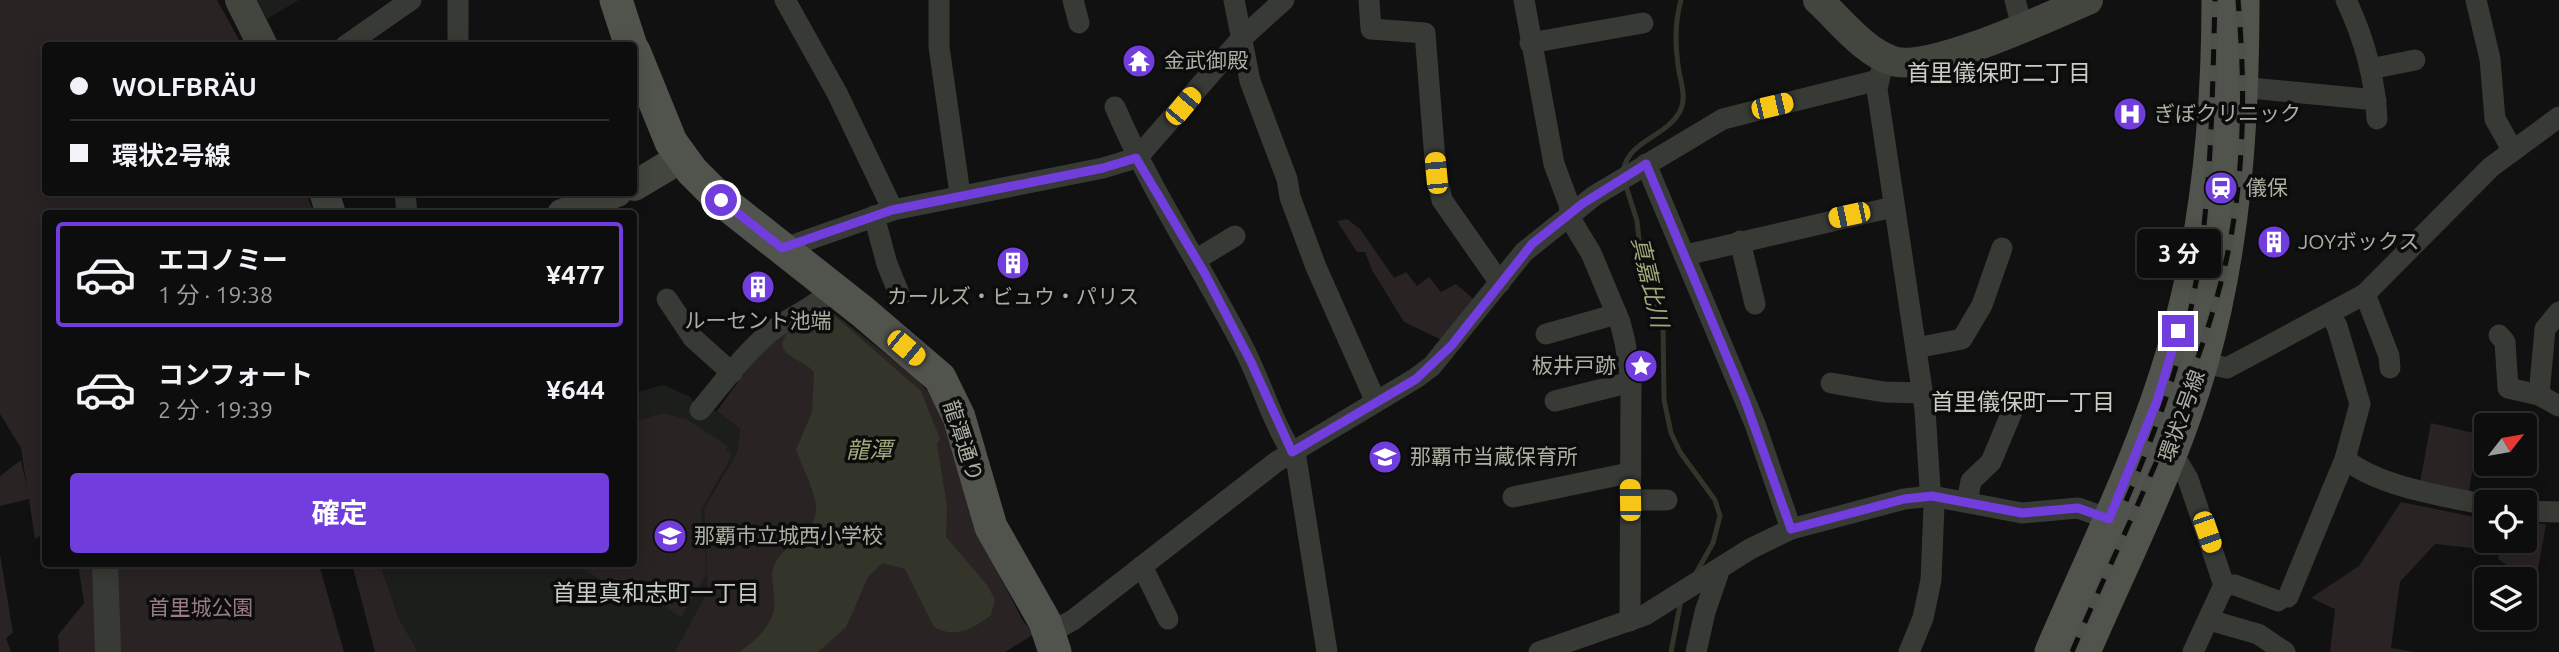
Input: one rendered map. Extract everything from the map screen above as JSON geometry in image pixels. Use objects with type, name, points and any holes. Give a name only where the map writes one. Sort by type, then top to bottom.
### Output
[{"type":"main road","points":[[240,0],[261,42]]},
{"type":"main road","points":[[616,0],[630,42]]},
{"type":"main road","points":[[1818,0],[1882,70],[1904,63],[1929,60],[2019,13],[2088,0]]},
{"type":"main road","name":"環状2号線","points":[[2084,652],[2167,460],[2187,359],[2206,198],[2215,85],[2218,0]]},
{"type":"main road","name":"環状2号線","points":[[2051,652],[2136,454],[2187,359],[2230,238],[2240,88],[2242,0]]},
{"type":"main road","name":"龍潭通り","points":[[637,59],[653,103],[681,158],[721,200],[919,358],[944,384],[959,417],[991,527],[1052,643]]},
{"type":"main road","points":[[637,184],[681,158]]},
{"type":"main road","points":[[572,210],[607,196]]},
{"type":"street","points":[[351,42],[411,0]]},
{"type":"street","points":[[458,0],[458,42]]},
{"type":"street","points":[[785,0],[836,93],[883,213],[900,296]]},
{"type":"street","points":[[939,0],[939,47],[960,194]]},
{"type":"street","points":[[1073,0],[1079,23]]},
{"type":"street","points":[[1234,0],[1250,81],[1316,267],[1376,402]]},
{"type":"street","points":[[782,248],[883,213],[960,194],[1103,168],[1136,158],[1241,39],[1284,0]]},
{"type":"street","points":[[1369,0],[1371,30],[1425,33],[1436,173],[1442,200],[1500,284]]},
{"type":"street","points":[[1524,0],[1546,129],[1570,214],[1617,314],[1631,382],[1630,621]]},
{"type":"street","points":[[2240,88],[2377,109],[2360,30],[2346,0]]},
{"type":"street","points":[[2480,1],[2490,59],[2495,119],[2513,151]]},
{"type":"street","points":[[1530,43],[1643,23]]},
{"type":"street","points":[[2370,69],[2415,60]]},
{"type":"street","points":[[1052,643],[1073,620],[1292,452],[1432,366],[1532,244],[1570,214],[1630,173],[1709,126],[1738,114],[1882,70],[1893,206],[1922,393],[1935,535],[1931,580],[1923,618],[1909,652]]},
{"type":"street","points":[[1115,107],[1136,158],[1197,259],[1251,362],[1298,464],[1327,652]]},
{"type":"street","points":[[2187,359],[2227,368],[2365,294],[2491,167],[2559,117]]},
{"type":"street","points":[[1630,173],[1686,255],[1755,424],[1791,529]]},
{"type":"street","points":[[1686,255],[1893,206]]},
{"type":"street","points":[[1197,259],[1235,236]]},
{"type":"street","points":[[1740,241],[1755,304]]},
{"type":"street","points":[[1916,348],[1962,339],[1982,305],[2002,248]]},
{"type":"street","points":[[700,410],[771,332],[817,305],[834,289]]},
{"type":"street","points":[[2365,294],[2389,356],[2390,368]]},
{"type":"street","points":[[667,299],[693,338],[732,373]]},
{"type":"street","points":[[2539,395],[2546,330],[2559,312]]},
{"type":"street","points":[[1546,334],[1617,314]]},
{"type":"street","points":[[2224,585],[2235,585],[2283,599],[2345,459],[2360,404],[2337,326],[2330,314]]},
{"type":"street","points":[[2499,335],[2505,342],[2508,388],[2539,395],[2559,406]]},
{"type":"street","points":[[1555,401],[1631,382]]},
{"type":"street","points":[[1831,383],[1884,392],[1922,393]]},
{"type":"street","points":[[1967,502],[1970,481],[1991,462],[2014,407]]},
{"type":"street","points":[[2345,459],[2356,469],[2402,485],[2474,502]]},
{"type":"street","points":[[2167,460],[2179,464],[2188,479],[2224,585],[2193,652]]},
{"type":"street","points":[[1513,497],[1629,473]]},
{"type":"street","points":[[1553,649],[1630,621],[1657,608],[1679,591],[1791,529],[1904,499],[1932,496],[2022,513],[2078,508],[2109,519]]},
{"type":"street","points":[[1630,500],[1667,500]]},
{"type":"street","points":[[2537,511],[2559,512]]},
{"type":"street","points":[[1142,566],[1168,620]]},
{"type":"street","points":[[105,567],[108,652]]},
{"type":"street","points":[[1696,652],[1716,570]]},
{"type":"street","points":[[2209,620],[2258,634],[2285,652]]},
{"type":"shaded area","points":[[257,0],[299,0],[267,19]]},
{"type":"shaded area","name":"那覇市立城西小学校","points":[[663,385],[689,396],[700,410],[717,411],[740,429],[737,452],[704,509],[709,583],[706,602],[681,652],[418,652],[399,619],[381,567],[637,567],[637,392]]},
{"type":"green space","points":[[0,0],[217,0],[240,42],[42,42],[42,196],[307,196],[313,210],[42,210],[42,535],[35,539],[29,499],[0,506],[0,476],[21,460],[27,488],[21,448],[0,414]]},
{"type":"green space","points":[[1347,219],[1360,229],[1394,278],[1406,272],[1417,286],[1429,277],[1441,292],[1456,284],[1476,301],[1444,341],[1404,322],[1372,270],[1365,252],[1357,252],[1337,221]]},
{"type":"green space","points":[[835,314],[916,378],[940,412],[979,536],[1023,621],[1034,634],[1005,652],[675,652],[708,591],[704,509],[737,452],[740,429],[717,411],[764,346],[803,318]]},
{"type":"green space","points":[[663,413],[686,419],[728,446],[726,450],[732,455],[701,510],[707,573],[681,617],[645,595],[642,599],[625,589],[623,592],[579,567],[637,567],[637,421]]},
{"type":"green space","points":[[2431,423],[2474,433],[2474,460],[2469,492],[2420,482]]},
{"type":"green space","points":[[2401,502],[2474,517],[2473,548],[2435,544],[2400,582],[2391,648],[2414,652],[2330,652],[2335,609],[2311,598],[2359,566]]},
{"type":"green space","points":[[2537,523],[2546,525],[2537,574],[2537,567],[2510,567],[2498,559],[2499,553],[2537,553]]},
{"type":"green space","points":[[0,554],[13,633],[6,638],[11,652],[0,652]]},
{"type":"green space","name":"首里城公園","points":[[78,567],[320,567],[344,652],[59,652],[58,635],[84,603]]},
{"type":"green space","points":[[353,567],[381,567],[399,619],[418,652],[375,652]]},
{"type":"water","name":"龍潭","points":[[836,317],[921,391],[940,439],[937,444],[947,506],[946,537],[987,585],[995,600],[991,615],[964,631],[942,631],[934,627],[905,569],[882,563],[868,577],[846,627],[818,652],[739,652],[759,635],[770,621],[774,605],[772,577],[775,564],[782,553],[806,532],[816,511],[812,489],[796,450],[812,412],[814,372],[786,352],[783,340],[802,320]]},
{"type":"waterway","name":"真嘉比川","points":[[1623,171],[1632,152],[1673,121],[1682,107],[1676,41],[1681,0]]},
{"type":"waterway","name":"真嘉比川","points":[[1625,183],[1637,221],[1641,258],[1663,323],[1664,400],[1671,433],[1680,452],[1715,500],[1720,516],[1713,543],[1696,573]]},
{"type":"waterway","name":"真嘉比川","points":[[1671,652],[1681,600]]},
{"type":"railway","points":[[2126,501],[2172,379],[2199,266],[2210,153],[2215,0]]},
{"type":"railway","points":[[2072,652],[2175,418],[2194,370],[2223,274],[2236,206],[2242,137],[2238,0]]},
{"type":"place","name":"金武御殿","points":[[1139,61]]},
{"type":"place","name":"ぎぼクリニック","points":[[2130,114]]},
{"type":"place","name":"儀保","points":[[2221,188]]},
{"type":"place","name":"JOYボックス","points":[[2274,242]]},
{"type":"place","name":"カールズ・ビュウ・パリス","points":[[1013,263]]},
{"type":"place","name":"ルーセント池端","points":[[758,287]]},
{"type":"place","name":"板井戸跡","points":[[1641,366]]},
{"type":"place","name":"那覇市当蔵保育所","points":[[1385,457]]},
{"type":"place","name":"那覇市立城西小学校","points":[[670,536]]},
{"type":"district","name":"首里儀保町二丁目","points":[[1999,73]]},
{"type":"district","name":"首里儀保町一丁目","points":[[2023,402]]},
{"type":"district","name":"首里真和志町一丁目","points":[[656,593]]},
{"type":"route","points":[[721,200],[782,248],[892,210],[960,194],[1103,168],[1136,158],[1204,272],[1251,362],[1292,452],[1416,379],[1432,366],[1532,244],[1582,204],[1646,164],[1755,424],[1791,529],[1857,510],[1904,499],[1932,496],[2012,513],[2031,514],[2078,508],[2109,519],[2157,401],[2178,331]]}]
